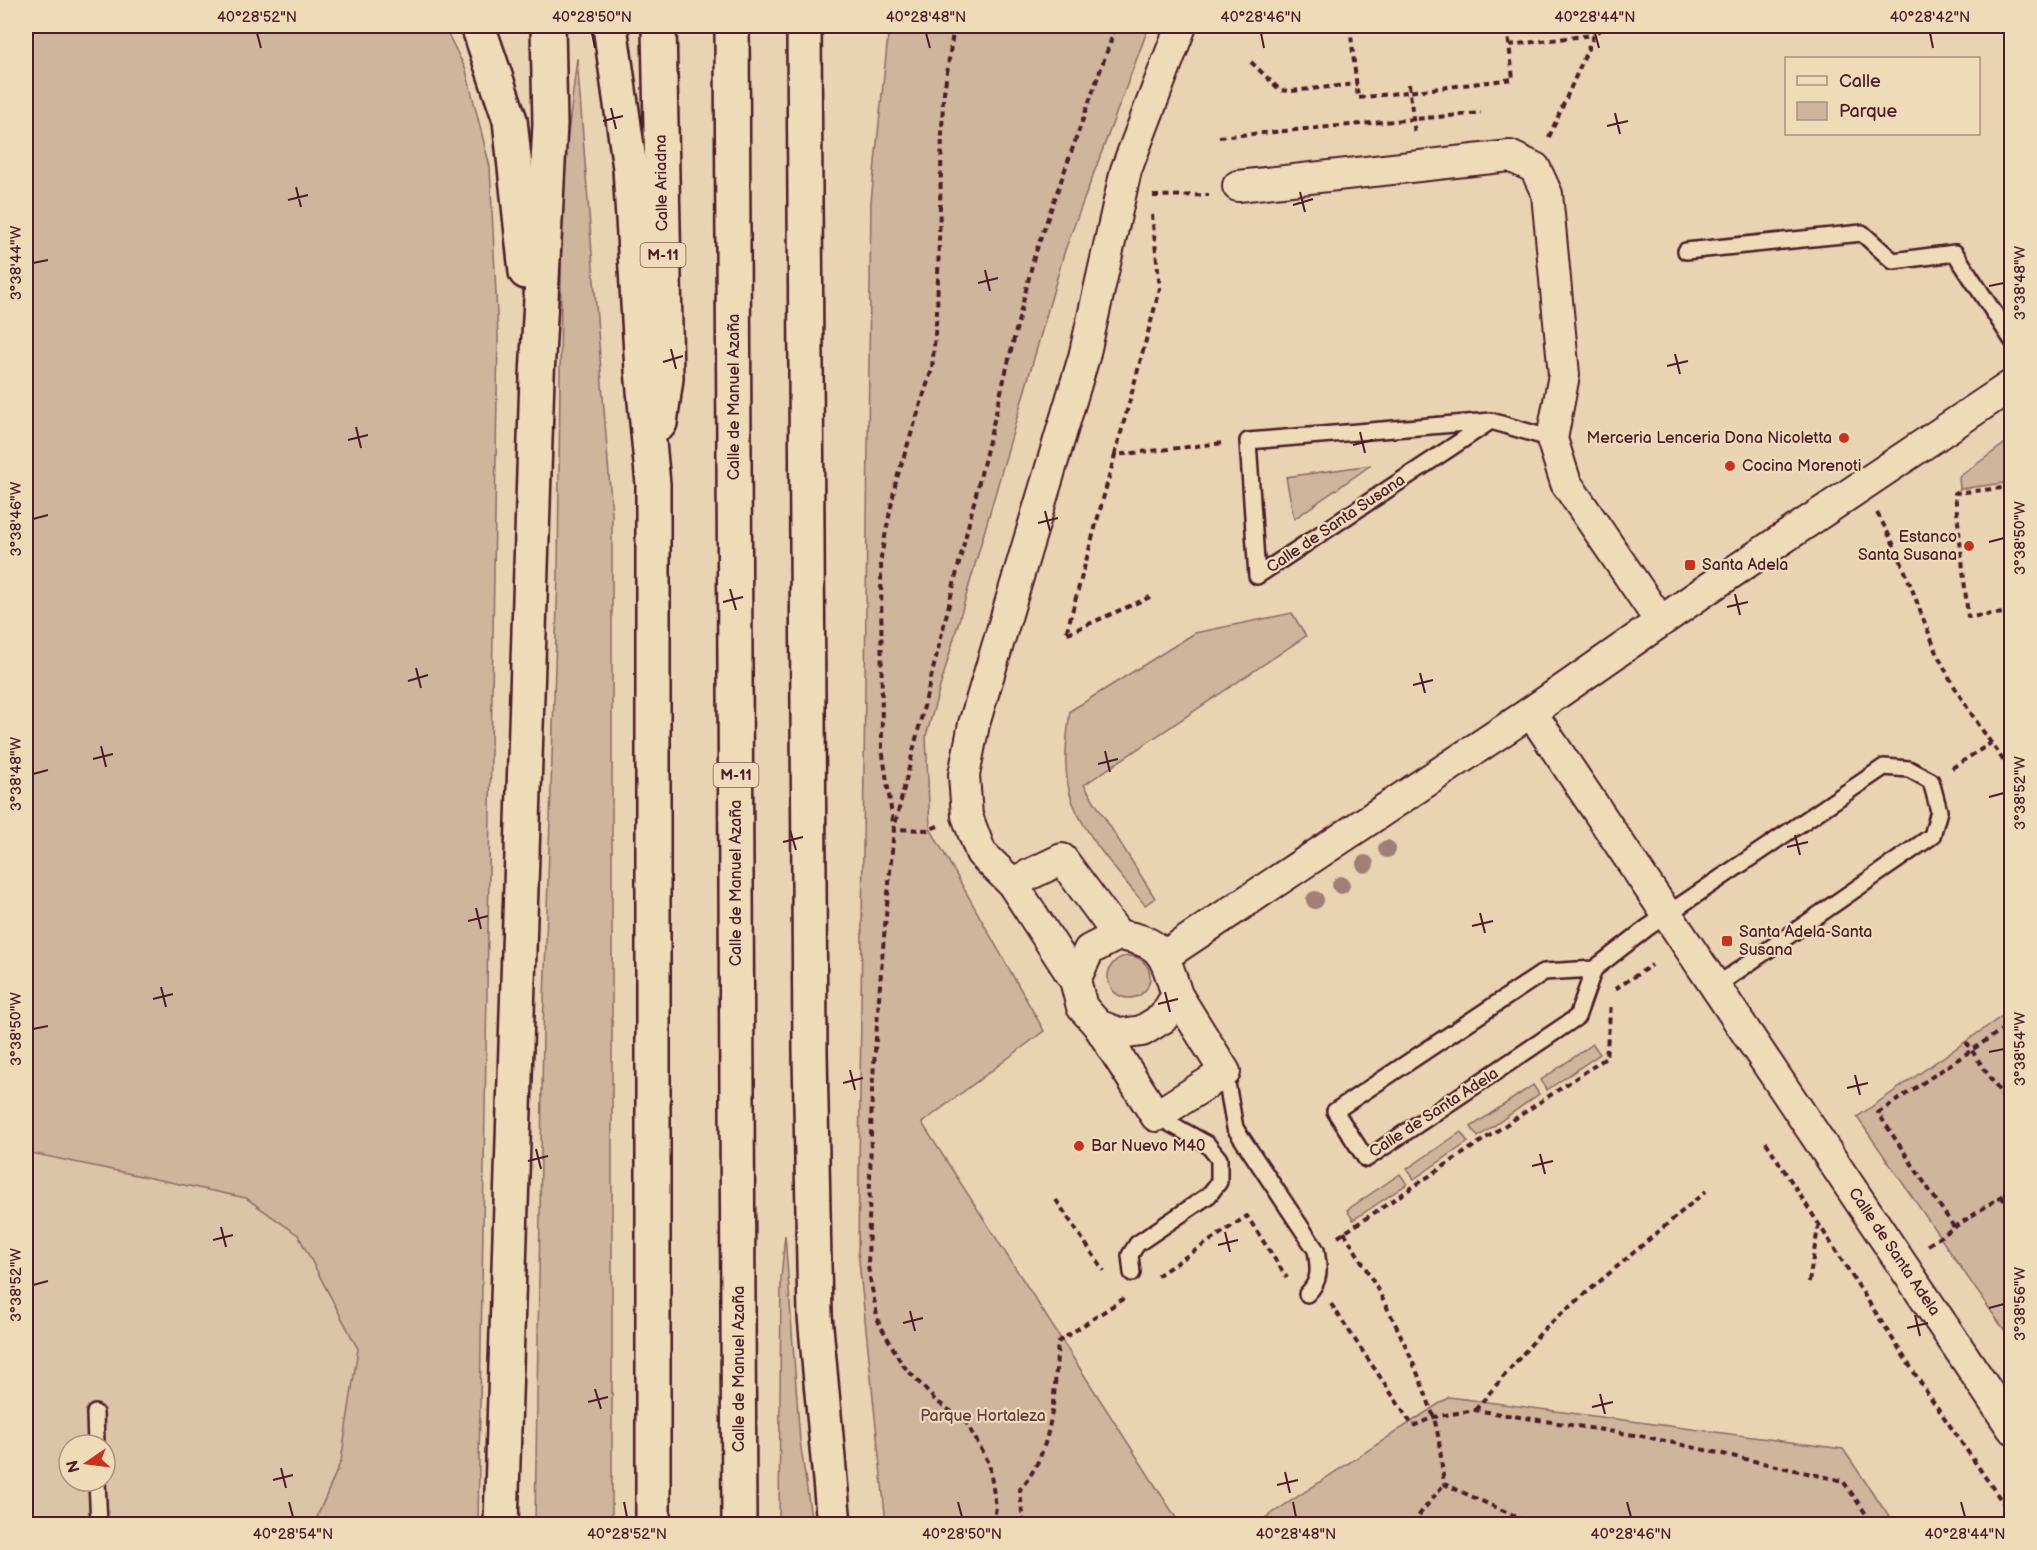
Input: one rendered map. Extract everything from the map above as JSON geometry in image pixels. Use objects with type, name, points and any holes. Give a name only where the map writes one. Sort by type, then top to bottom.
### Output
[{"type":"highway","points":[[478,26],[510,120],[537,376]]},
{"type":"highway","points":[[501,1524],[537,376],[550,124],[548,26]]},
{"type":"highway","points":[[610,26],[630,168],[642,370],[653,484]]},
{"type":"highway","name":"Calle Ariadna","points":[[653,484],[666,378],[659,26]]},
{"type":"highway","name":"Calle de Manuel Azaña","points":[[732,26],[739,1524]]},
{"type":"highway","points":[[804,26],[810,1053],[814,1316],[834,1524]]},
{"type":"highway","name":"M-11","points":[[653,484],[653,1524]]},
{"type":"street","points":[[1075,980],[1089,950],[1118,935],[1144,939],[1164,956],[1177,995],[1225,1072],[1156,1116],[1098,1025],[1082,1007],[1075,980],[1012,883],[981,853],[967,816],[964,775],[974,724],[1084,357],[1126,170],[1181,26]]},
{"type":"street","points":[[1238,186],[1510,156],[1535,168],[1547,194],[1564,375],[1552,439],[1566,483],[1660,621]]},
{"type":"street","points":[[1164,956],[1531,712],[1660,621],[2012,385]]},
{"type":"street","name":"Calle de Santa Adela","points":[[1531,712],[2012,1428]]},
{"type":"street","points":[[1012,883],[1062,860],[1118,935]]},
{"type":"street","points":[[1098,1025],[1121,1034],[1142,1031],[1163,1018],[1177,995]]},
{"type":"lane","points":[[1686,251],[1862,233],[1893,261],[1955,253],[2012,340]]},
{"type":"lane","points":[[1248,441],[1491,421],[1552,439]]},
{"type":"lane","name":"Calle de Santa Susana","points":[[1248,441],[1257,576],[1491,421]]},
{"type":"lane","points":[[1594,969],[1666,914],[1884,767],[1909,769],[1931,781],[1939,812],[1932,836],[1716,986]]},
{"type":"lane","name":"Calle de Santa Adela","points":[[1594,969],[1577,1017],[1366,1159],[1335,1112],[1544,972],[1594,969]]},
{"type":"lane","points":[[1225,1072],[1235,1128],[1316,1250],[1319,1270],[1316,1286],[1307,1294]]},
{"type":"lane","points":[[1132,1273],[1130,1255],[1137,1244],[1209,1195],[1219,1182],[1219,1159],[1207,1144],[1156,1116]]},
{"type":"lane","points":[[95,1413],[96,1433]]},
{"type":"lane","points":[[98,1493],[99,1524]]},
{"type":"path","points":[[954,26],[943,99],[937,312],[932,369],[896,481],[881,557],[882,748],[894,829],[927,830],[967,816]]},
{"type":"path","points":[[1350,26],[1358,98],[1513,79],[1507,26]]},
{"type":"path","points":[[1535,168],[1594,35],[1604,26]]},
{"type":"path","points":[[1509,45],[1594,35]]},
{"type":"path","points":[[1251,62],[1280,90],[1292,91],[1357,84]]},
{"type":"path","points":[[1409,84],[1413,119]]},
{"type":"path","points":[[1219,137],[1481,113]]},
{"type":"path","points":[[1120,198],[1224,194],[1238,186]]},
{"type":"path","points":[[1150,196],[1160,288],[1066,634],[1150,597]]},
{"type":"path","points":[[1115,455],[1248,441]]},
{"type":"path","points":[[1862,486],[1899,550],[1935,648],[1955,689],[2012,773]]},
{"type":"path","points":[[2012,487],[1955,493],[1968,617],[2012,612]]},
{"type":"path","points":[[1952,768],[1991,743]]},
{"type":"path","points":[[1612,990],[1652,965]]},
{"type":"path","points":[[1412,1524],[1444,1484],[1434,1417],[1381,1293],[1344,1232],[1606,1058],[1611,1002]]},
{"type":"path","points":[[1954,1227],[1878,1113],[2012,1023]]},
{"type":"path","points":[[1966,1042],[2012,1110]]},
{"type":"path","points":[[1766,1142],[1926,1391],[2012,1516]]},
{"type":"path","points":[[1901,1263],[2012,1189]]},
{"type":"path","points":[[1475,1410],[1545,1328],[1706,1191]]},
{"type":"path","points":[[2001,1196],[2012,1212]]},
{"type":"path","points":[[1056,1200],[1110,1279]]},
{"type":"path","points":[[1152,1280],[1246,1216],[1290,1282]]},
{"type":"path","points":[[1809,1282],[1819,1222]]},
{"type":"path","points":[[1116,1289],[1123,1299]]},
{"type":"path","points":[[1023,1524],[1020,1489],[1033,1474],[1052,1418],[1058,1342],[1133,1292]]},
{"type":"path","points":[[1327,1297],[1413,1426],[1434,1417],[1475,1410],[1647,1437],[1844,1481],[1873,1524]]},
{"type":"path","points":[[1444,1484],[1533,1524]]},
{"type":"shaded area","points":[[26,1152],[246,1198],[298,1235],[358,1349],[341,1461],[314,1524],[26,1524]]},
{"type":"green space","points":[[26,26],[444,26],[466,70],[490,167],[498,337],[478,1524],[314,1524],[341,1461],[358,1349],[298,1235],[246,1198],[26,1152]]},
{"type":"green space","name":"Parque Hortaleza","points":[[889,26],[1149,26],[1065,250],[926,736],[930,828],[1044,1031],[922,1123],[1180,1524],[886,1524],[858,1251],[871,202]]},
{"type":"green space","points":[[577,58],[612,514],[612,1524],[535,1524],[543,1031],[558,576],[562,185]]},
{"type":"green space","points":[[2011,439],[2011,482],[1960,489],[1959,477]]},
{"type":"green space","points":[[1371,465],[1294,519],[1286,477]]},
{"type":"green space","points":[[1292,613],[1306,636],[1084,785],[1155,898],[1145,905],[1096,843],[1073,803],[1066,770],[1070,711],[1195,633]]},
{"type":"green space","points":[[1129,956],[1144,962],[1150,977],[1144,992],[1129,998],[1114,992],[1108,977],[1114,962]]},
{"type":"green space","points":[[2011,1010],[2011,1340],[1857,1117]]},
{"type":"green space","points":[[1593,1044],[1600,1054],[1547,1090],[1541,1080]]},
{"type":"green space","points":[[1533,1085],[1539,1094],[1478,1137],[1471,1127]]},
{"type":"green space","points":[[1461,1132],[1468,1142],[1414,1179],[1407,1169]]},
{"type":"green space","points":[[1400,1174],[1407,1184],[1353,1220],[1347,1210]]},
{"type":"green space","points":[[785,1235],[800,1441],[812,1524],[779,1524],[781,1279]]},
{"type":"green space","points":[[1449,1397],[1843,1449],[1894,1524],[1256,1524]]},
{"type":"place","name":"Merceria Lenceria Dona Nicoletta","points":[[1844,438]]},
{"type":"place","name":"Cocina Morenoti","points":[[1730,466]]},
{"type":"place","name":"Estanco Santa Susana","points":[[1969,546]]},
{"type":"place","name":"Santa Adela","points":[[1690,565]]},
{"type":"place","name":"Santa Adela-Santa Susana","points":[[1727,941]]},
{"type":"place","name":"Bar Nuevo M40","points":[[1079,1146]]}]
